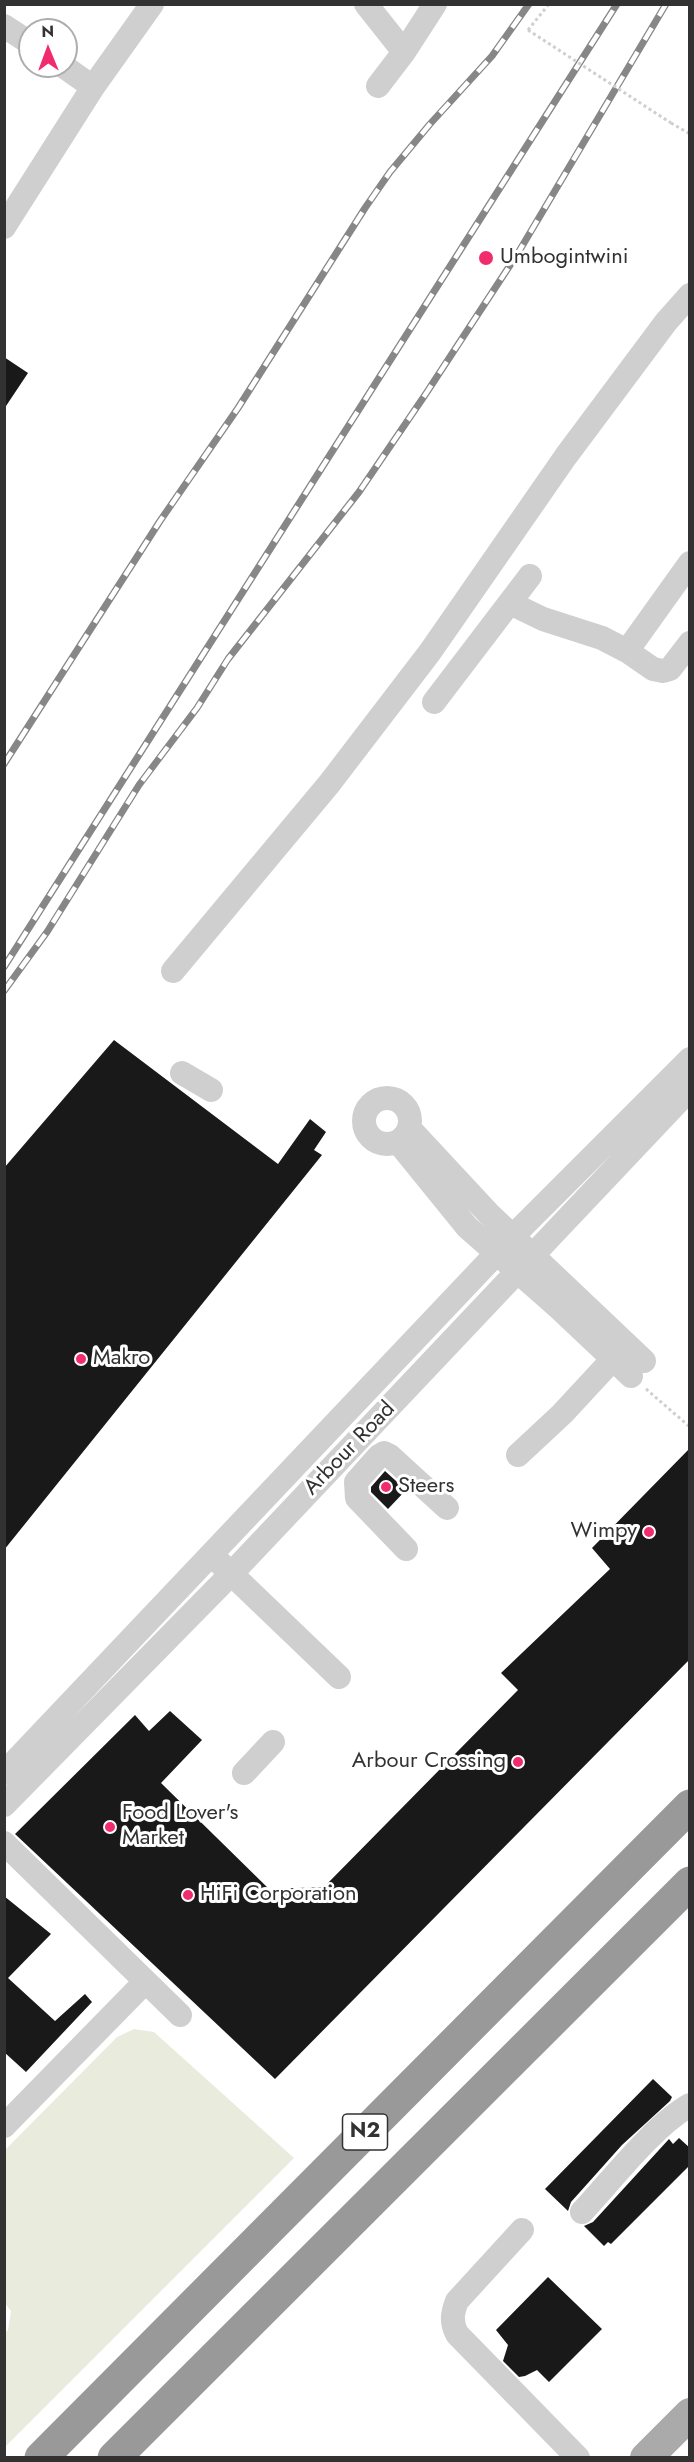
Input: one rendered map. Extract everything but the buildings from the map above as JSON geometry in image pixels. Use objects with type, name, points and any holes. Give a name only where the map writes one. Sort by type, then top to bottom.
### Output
[{"type":"highway","name":"N2","points":[[41,2457],[690,1806]]},
{"type":"highway","name":"N2","points":[[114,2457],[690,1883]]},
{"type":"main road","points":[[646,2457],[690,2414]]},
{"type":"street","points":[[4,227],[93,87],[152,4]]},
{"type":"street","points":[[366,4],[404,52]]},
{"type":"street","points":[[378,86],[404,52],[435,4]]},
{"type":"street","points":[[4,26],[18,35]]},
{"type":"street","points":[[78,76],[93,87]]},
{"type":"street","points":[[173,971],[329,784],[453,618],[566,456],[666,322],[690,295]]},
{"type":"street","points":[[627,651],[690,563]]},
{"type":"street","points":[[434,702],[530,576]]},
{"type":"street","points":[[510,603],[543,619],[602,638],[627,651],[653,669],[663,671],[675,664],[690,643]]},
{"type":"street","points":[[453,618],[479,643]]},
{"type":"street","name":"Arbour Road","points":[[4,1773],[513,1236],[690,1059]]},
{"type":"street","points":[[182,1073],[211,1090]]},
{"type":"street","name":"Arbour Road","points":[[4,1805],[232,1573],[690,1089]]},
{"type":"street","points":[[637,1369],[526,1264],[496,1254],[467,1227],[424,1174],[403,1135],[513,1236],[526,1264],[559,1308],[613,1359],[637,1369]]},
{"type":"street","points":[[371,1159],[397,1159],[424,1174]]},
{"type":"street","points":[[518,1455],[562,1414],[613,1359]]},
{"type":"street","points":[[406,1549],[357,1498],[356,1482],[380,1456],[384,1453],[390,1456],[447,1508]]},
{"type":"street","points":[[211,1554],[339,1677]]},
{"type":"street","points":[[244,1773],[273,1742]]},
{"type":"street","points":[[4,1844],[180,2015]]},
{"type":"street","points":[[4,2126],[145,1982]]},
{"type":"street","points":[[582,2212],[660,2129],[677,2113],[690,2106]]},
{"type":"street","points":[[522,2230],[457,2301],[452,2312],[452,2324],[457,2334],[578,2457]]},
{"type":"path","points":[[549,4],[528,30],[690,134]]},
{"type":"path","points":[[637,1369],[690,1427]]},
{"type":"shaded area","points":[[134,2029],[154,2032],[294,2158],[5,2447],[4,2334],[8,2330],[11,2311],[4,2302],[5,2150],[117,2037]]},
{"type":"railway","points":[[4,764],[160,521],[238,408],[365,208],[390,172],[430,124],[492,56],[529,4]]},
{"type":"railway","points":[[4,967],[617,4]]},
{"type":"railway","points":[[4,991],[47,932],[139,785],[197,708],[228,659],[359,492],[425,395],[518,253],[666,4]]},
{"type":"place","name":"Umbogintwini","points":[[486,258]]},
{"type":"place","name":"Makro","points":[[81,1359]]},
{"type":"place","name":"Steers","points":[[386,1487]]},
{"type":"place","name":"Wimpy","points":[[649,1532]]},
{"type":"place","name":"Arbour Crossing","points":[[518,1762]]},
{"type":"place","name":"Food Lover's Market","points":[[110,1827]]},
{"type":"place","name":"HiFi Corporation","points":[[188,1895]]}]
